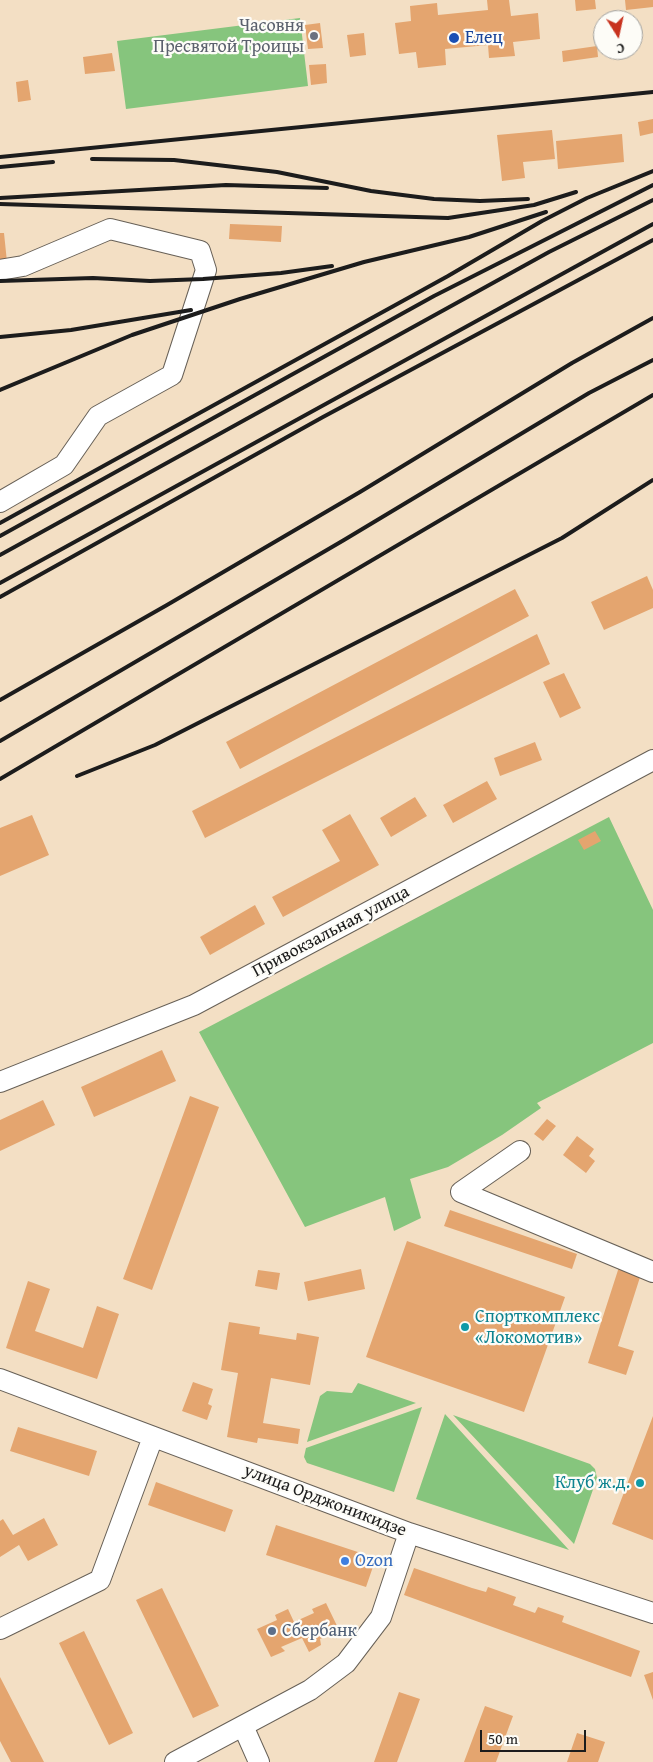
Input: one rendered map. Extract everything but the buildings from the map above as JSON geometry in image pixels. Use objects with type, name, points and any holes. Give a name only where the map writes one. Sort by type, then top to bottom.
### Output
[{"type":"street","points":[[0,270],[23,266],[110,229],[200,251],[206,270],[172,376],[98,416],[64,465],[0,502]]},
{"type":"street","name":"Привокзальная улица","points":[[0,1082],[194,1005],[653,760]]},
{"type":"street","points":[[520,1151],[461,1192],[653,1272]]},
{"type":"street","name":"улица Орджоникидзе","points":[[0,1379],[408,1533],[653,1613]]},
{"type":"street","points":[[0,1629],[100,1580],[153,1437]]},
{"type":"street","points":[[175,1762],[310,1690],[346,1663],[381,1617],[408,1533]]},
{"type":"street","points":[[243,1726],[260,1762]]},
{"type":"green space","points":[[300,18],[308,86],[126,109],[117,41]]},
{"type":"green space","points":[[609,817],[653,910],[653,1043],[537,1103],[541,1108],[502,1135],[448,1167],[410,1179],[421,1218],[394,1231],[385,1197],[305,1227],[199,1032]]},
{"type":"green space","points":[[358,1383],[416,1403],[307,1442],[320,1396],[327,1391],[352,1393]]},
{"type":"green space","points":[[422,1407],[394,1492],[307,1463],[304,1457],[306,1448]]},
{"type":"green space","points":[[445,1414],[569,1550],[416,1499]]},
{"type":"green space","points":[[453,1415],[590,1464],[595,1469],[597,1478],[574,1544]]},
{"type":"railway","points":[[0,157],[653,92]]},
{"type":"railway","points":[[92,159],[174,160],[277,172],[371,191],[434,199],[480,201],[528,199]]},
{"type":"railway","points":[[0,167],[53,162]]},
{"type":"railway","points":[[0,523],[448,276],[542,221],[587,198],[653,171]]},
{"type":"railway","points":[[0,198],[226,185],[327,188]]},
{"type":"railway","points":[[0,536],[434,296],[653,185]]},
{"type":"railway","points":[[0,204],[448,218],[534,205],[576,192]]},
{"type":"railway","points":[[0,555],[549,252],[653,200]]},
{"type":"railway","points":[[0,390],[132,335],[240,299],[364,262],[469,237],[546,212]]},
{"type":"railway","points":[[0,583],[653,224]]},
{"type":"railway","points":[[0,597],[323,417],[653,240]]},
{"type":"railway","points":[[0,281],[93,278],[150,281],[203,279],[281,273],[332,266]]},
{"type":"railway","points":[[0,337],[71,330],[191,310]]},
{"type":"railway","points":[[0,700],[167,605],[360,492],[572,363],[653,318]]},
{"type":"railway","points":[[0,741],[344,540],[589,393],[653,360]]},
{"type":"railway","points":[[0,779],[653,395]]},
{"type":"railway","points":[[77,776],[155,745],[562,538],[653,480]]},
{"type":"place","name":"Часовня Пресвятой Троицы","points":[[314,36]]},
{"type":"place","name":"Елец","points":[[454,38]]},
{"type":"place","name":"Спорткомплекс «Локомотив»","points":[[465,1327]]},
{"type":"place","name":"Клуб ж.д.","points":[[640,1483]]},
{"type":"place","name":"Ozon","points":[[345,1561]]},
{"type":"place","name":"Сбербанк","points":[[272,1631]]}]
